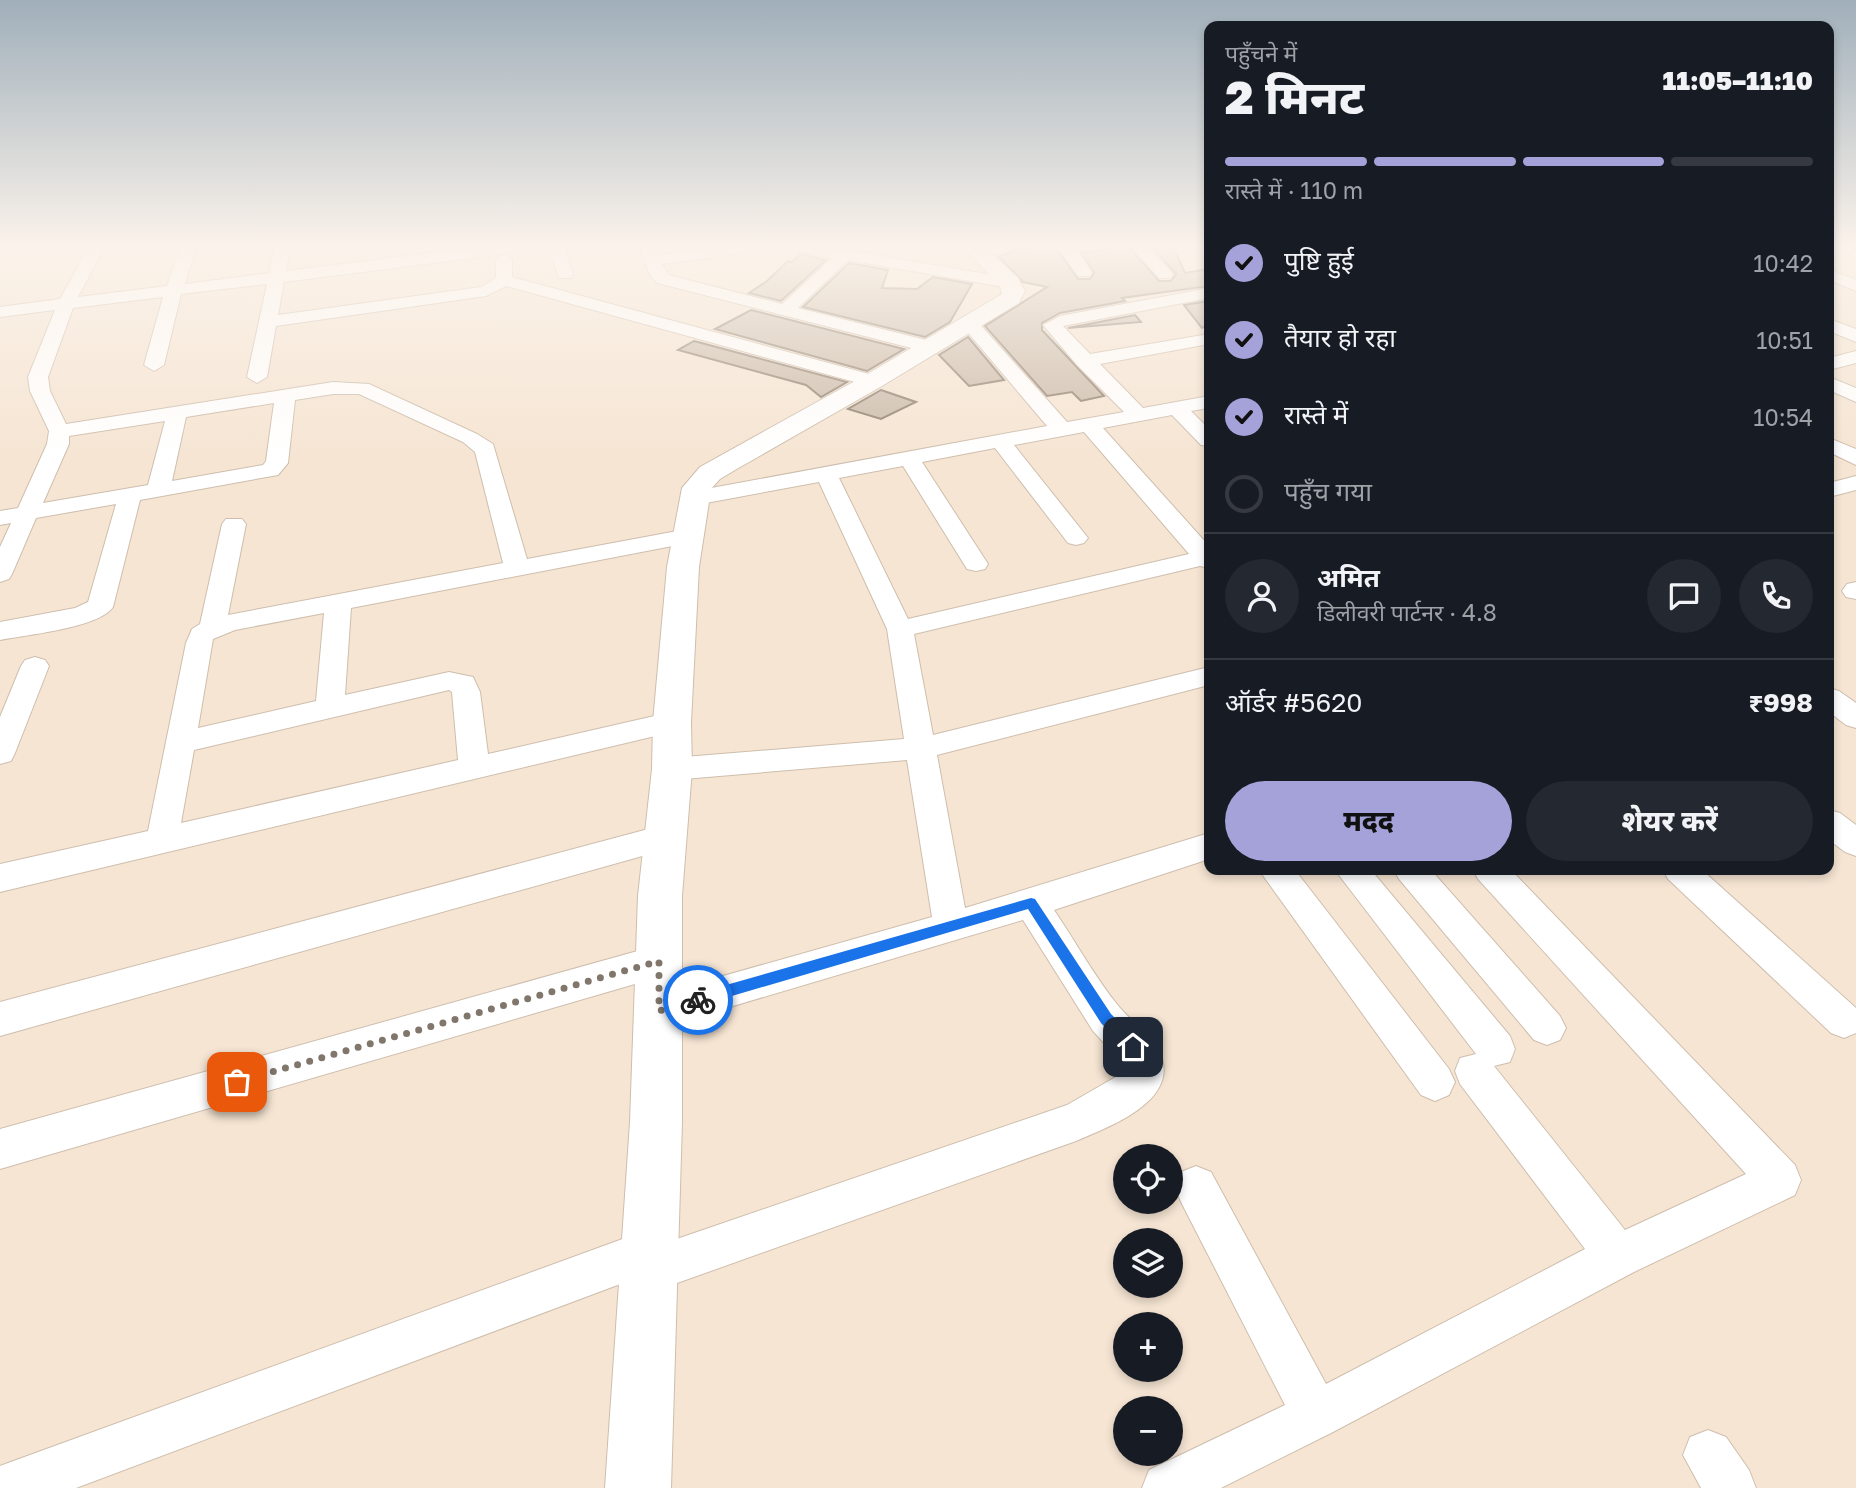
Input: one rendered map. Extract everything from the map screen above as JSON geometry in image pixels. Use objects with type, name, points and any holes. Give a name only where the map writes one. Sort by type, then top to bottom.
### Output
[{"type":"street","points":[[0,574],[55,453],[59,430],[40,391],[38,377],[61,317]]},
{"type":"street","points":[[154,365],[166,317]]},
{"type":"street","points":[[257,377],[269,317]]},
{"type":"street","points":[[268,322],[301,317]]},
{"type":"street","points":[[642,317],[873,381]]},
{"type":"street","points":[[824,317],[931,346]]},
{"type":"street","points":[[638,1488],[659,1011],[660,896],[672,769],[672,722],[683,567],[697,488],[710,473],[980,317]]},
{"type":"street","points":[[1080,317],[1052,325],[1138,415]]},
{"type":"street","points":[[1155,317],[1184,344]]},
{"type":"street","points":[[970,324],[1062,430]]},
{"type":"street","points":[[1834,326],[1856,336]]},
{"type":"street","points":[[1084,361],[1204,340]]},
{"type":"street","points":[[1834,363],[1856,357]]},
{"type":"street","points":[[1834,385],[1856,396]]},
{"type":"street","points":[[59,430],[343,387],[362,388],[480,444],[485,449],[517,569]]},
{"type":"street","points":[[0,518],[263,472],[274,467],[278,456],[285,396]]},
{"type":"street","points":[[162,841],[201,635],[212,628],[517,569],[827,475],[1204,403]]},
{"type":"street","points":[[1176,408],[1204,435]]},
{"type":"street","points":[[158,491],[177,412]]},
{"type":"street","points":[[1089,425],[1204,554]]},
{"type":"street","points":[[1000,441],[1076,538]]},
{"type":"street","points":[[1834,447],[1856,458]]},
{"type":"street","points":[[909,458],[976,564]]},
{"type":"street","points":[[827,475],[900,629],[951,927]]},
{"type":"street","points":[[1834,489],[1856,483]]},
{"type":"street","points":[[0,631],[82,615],[100,607],[130,497]]},
{"type":"street","points":[[212,628],[234,524]]},
{"type":"street","points":[[900,629],[1204,560]]},
{"type":"street","points":[[330,708],[338,602]]},
{"type":"street","points":[[0,753],[35,666]]},
{"type":"street","points":[[672,769],[922,748],[1204,677]]},
{"type":"street","points":[[180,743],[438,683],[457,681],[463,684],[466,692],[474,768]]},
{"type":"street","points":[[1834,702],[1856,718]]},
{"type":"street","points":[[0,878],[672,722]]},
{"type":"street","points":[[1834,826],[1856,843]]},
{"type":"street","points":[[0,1019],[667,837]]},
{"type":"street","points":[[659,1011],[951,927],[1204,848]]},
{"type":"street","points":[[1280,875],[1435,1082]]},
{"type":"street","points":[[1356,875],[1618,1256]]},
{"type":"street","points":[[1415,875],[1547,1028]]},
{"type":"street","points":[[1167,1488],[1316,1415],[1618,1256],[1780,1180],[1495,875]]},
{"type":"street","points":[[1685,875],[1844,1021]]},
{"type":"street","points":[[9,1488],[649,1261],[1076,1121],[1129,1093],[1143,1082],[1146,1070],[1142,1057],[1106,1019],[1031,903]]},
{"type":"street","points":[[0,1149],[659,961]]},
{"type":"street","points":[[1196,1187],[1316,1415]]},
{"type":"building","points":[[737,317],[780,317],[904,349],[867,371],[715,329]]},
{"type":"building","points":[[845,317],[953,317],[950,322],[925,337]]},
{"type":"building","points":[[999,317],[1052,317],[1042,323],[1042,330],[1104,396],[1081,401],[1072,392],[1047,396],[985,326]]},
{"type":"building","points":[[1122,317],[1137,317],[1141,322],[1068,328]]},
{"type":"building","points":[[1194,317],[1204,317],[1202,328]]},
{"type":"building","points":[[968,337],[1004,380],[969,386],[939,355]]},
{"type":"building","points":[[694,341],[847,382],[821,397],[806,385],[678,350]]},
{"type":"building","points":[[881,390],[916,402],[881,419],[848,409]]},
{"type":"way so far","points":[[237,1082],[659,961],[659,1011],[698,1000]]},
{"type":"route","points":[[698,1000],[1031,903],[1106,1019],[1133,1047]]}]
